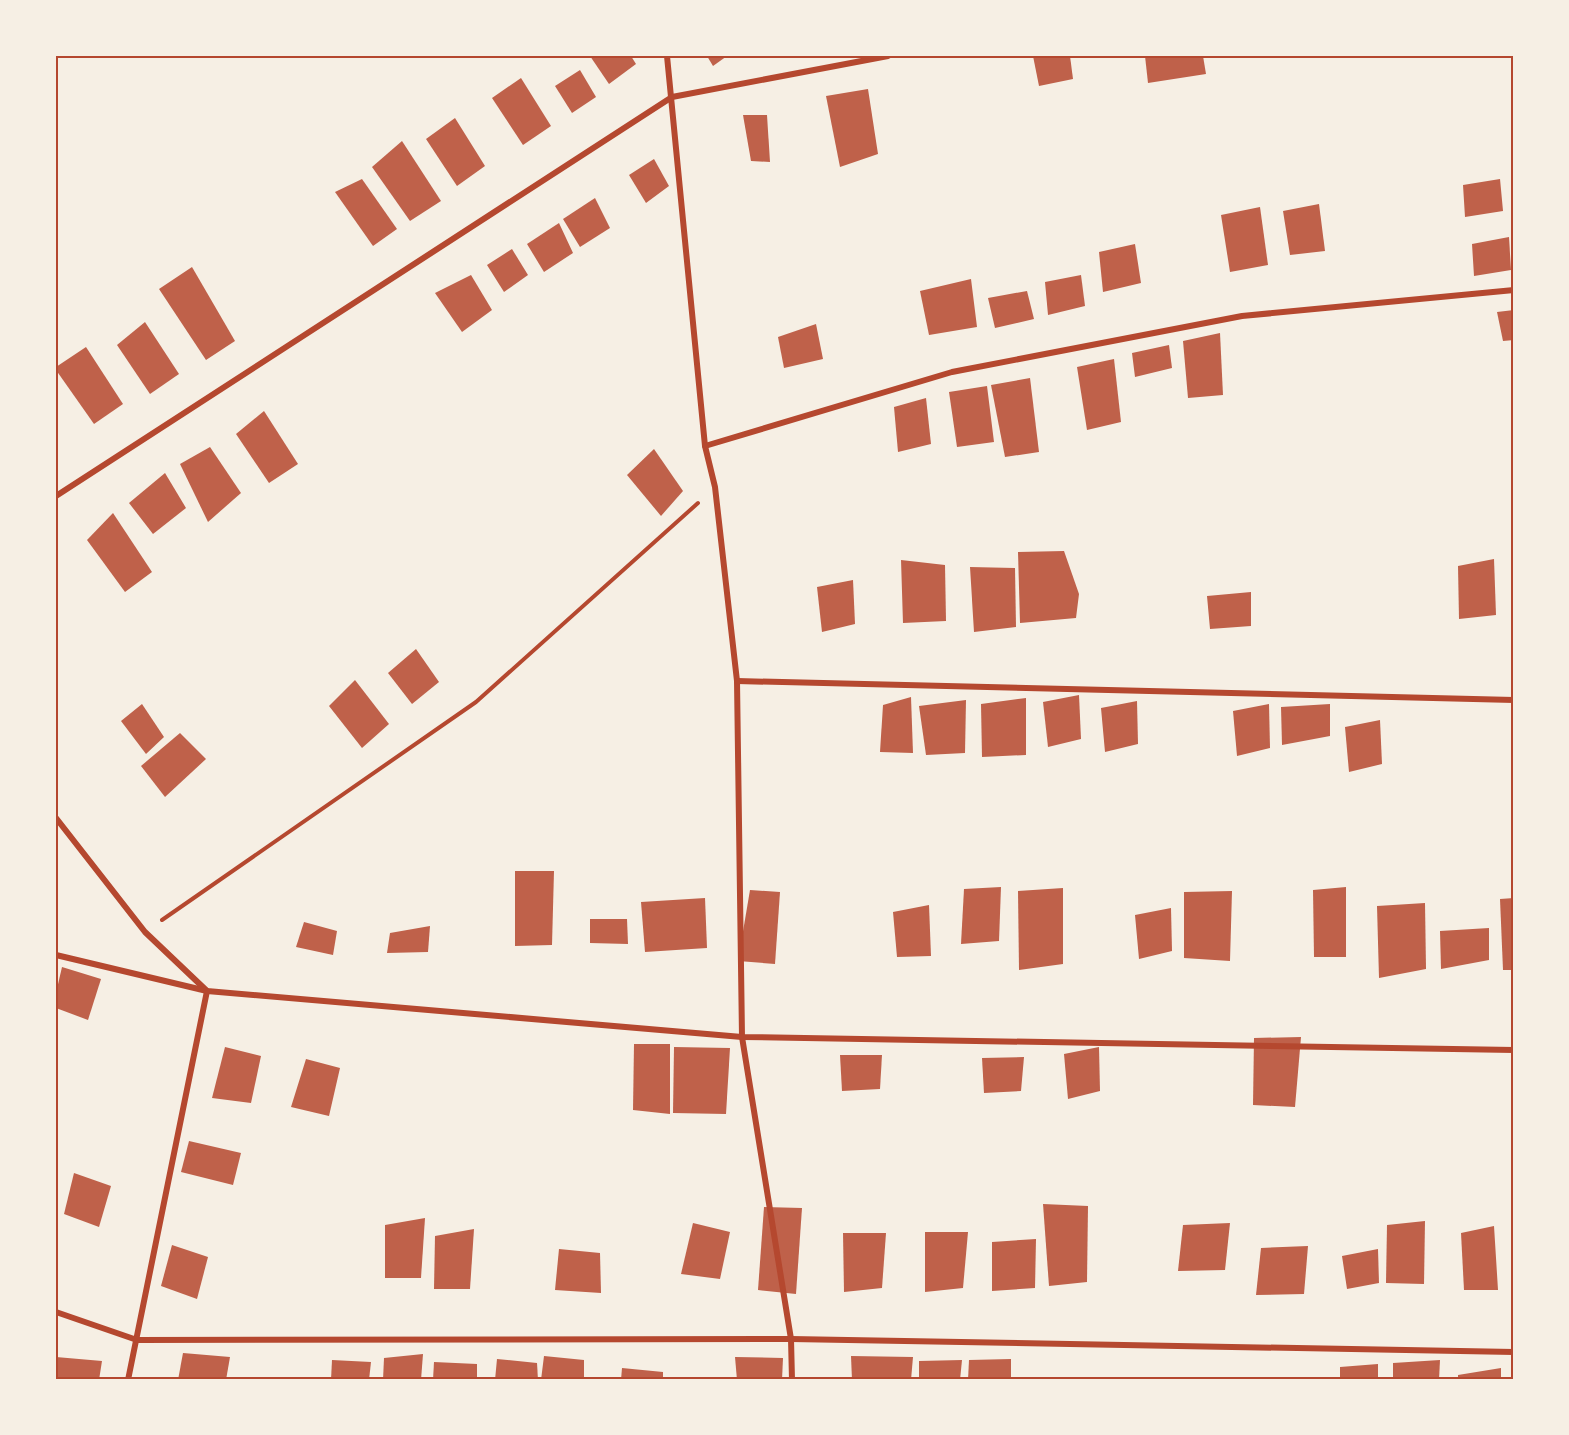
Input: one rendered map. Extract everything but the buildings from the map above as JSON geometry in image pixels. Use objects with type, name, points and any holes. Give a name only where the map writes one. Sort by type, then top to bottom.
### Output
[{"type":"street","points":[[667,56],[705,446],[715,487],[737,681],[742,1037],[790,1339],[792,1380]]},
{"type":"street","points":[[56,496],[672,97],[888,56]]},
{"type":"street","points":[[705,446],[952,372],[1242,316],[1514,290]]},
{"type":"street","points":[[737,681],[1514,700]]},
{"type":"street","points":[[56,818],[145,932],[207,991]]},
{"type":"street","points":[[56,955],[207,991],[742,1037],[1514,1050]]},
{"type":"street","points":[[128,1380],[207,991]]},
{"type":"street","points":[[56,1312],[137,1340],[790,1339],[1514,1352]]},
{"type":"path","points":[[145,932],[476,702],[715,487]]}]
